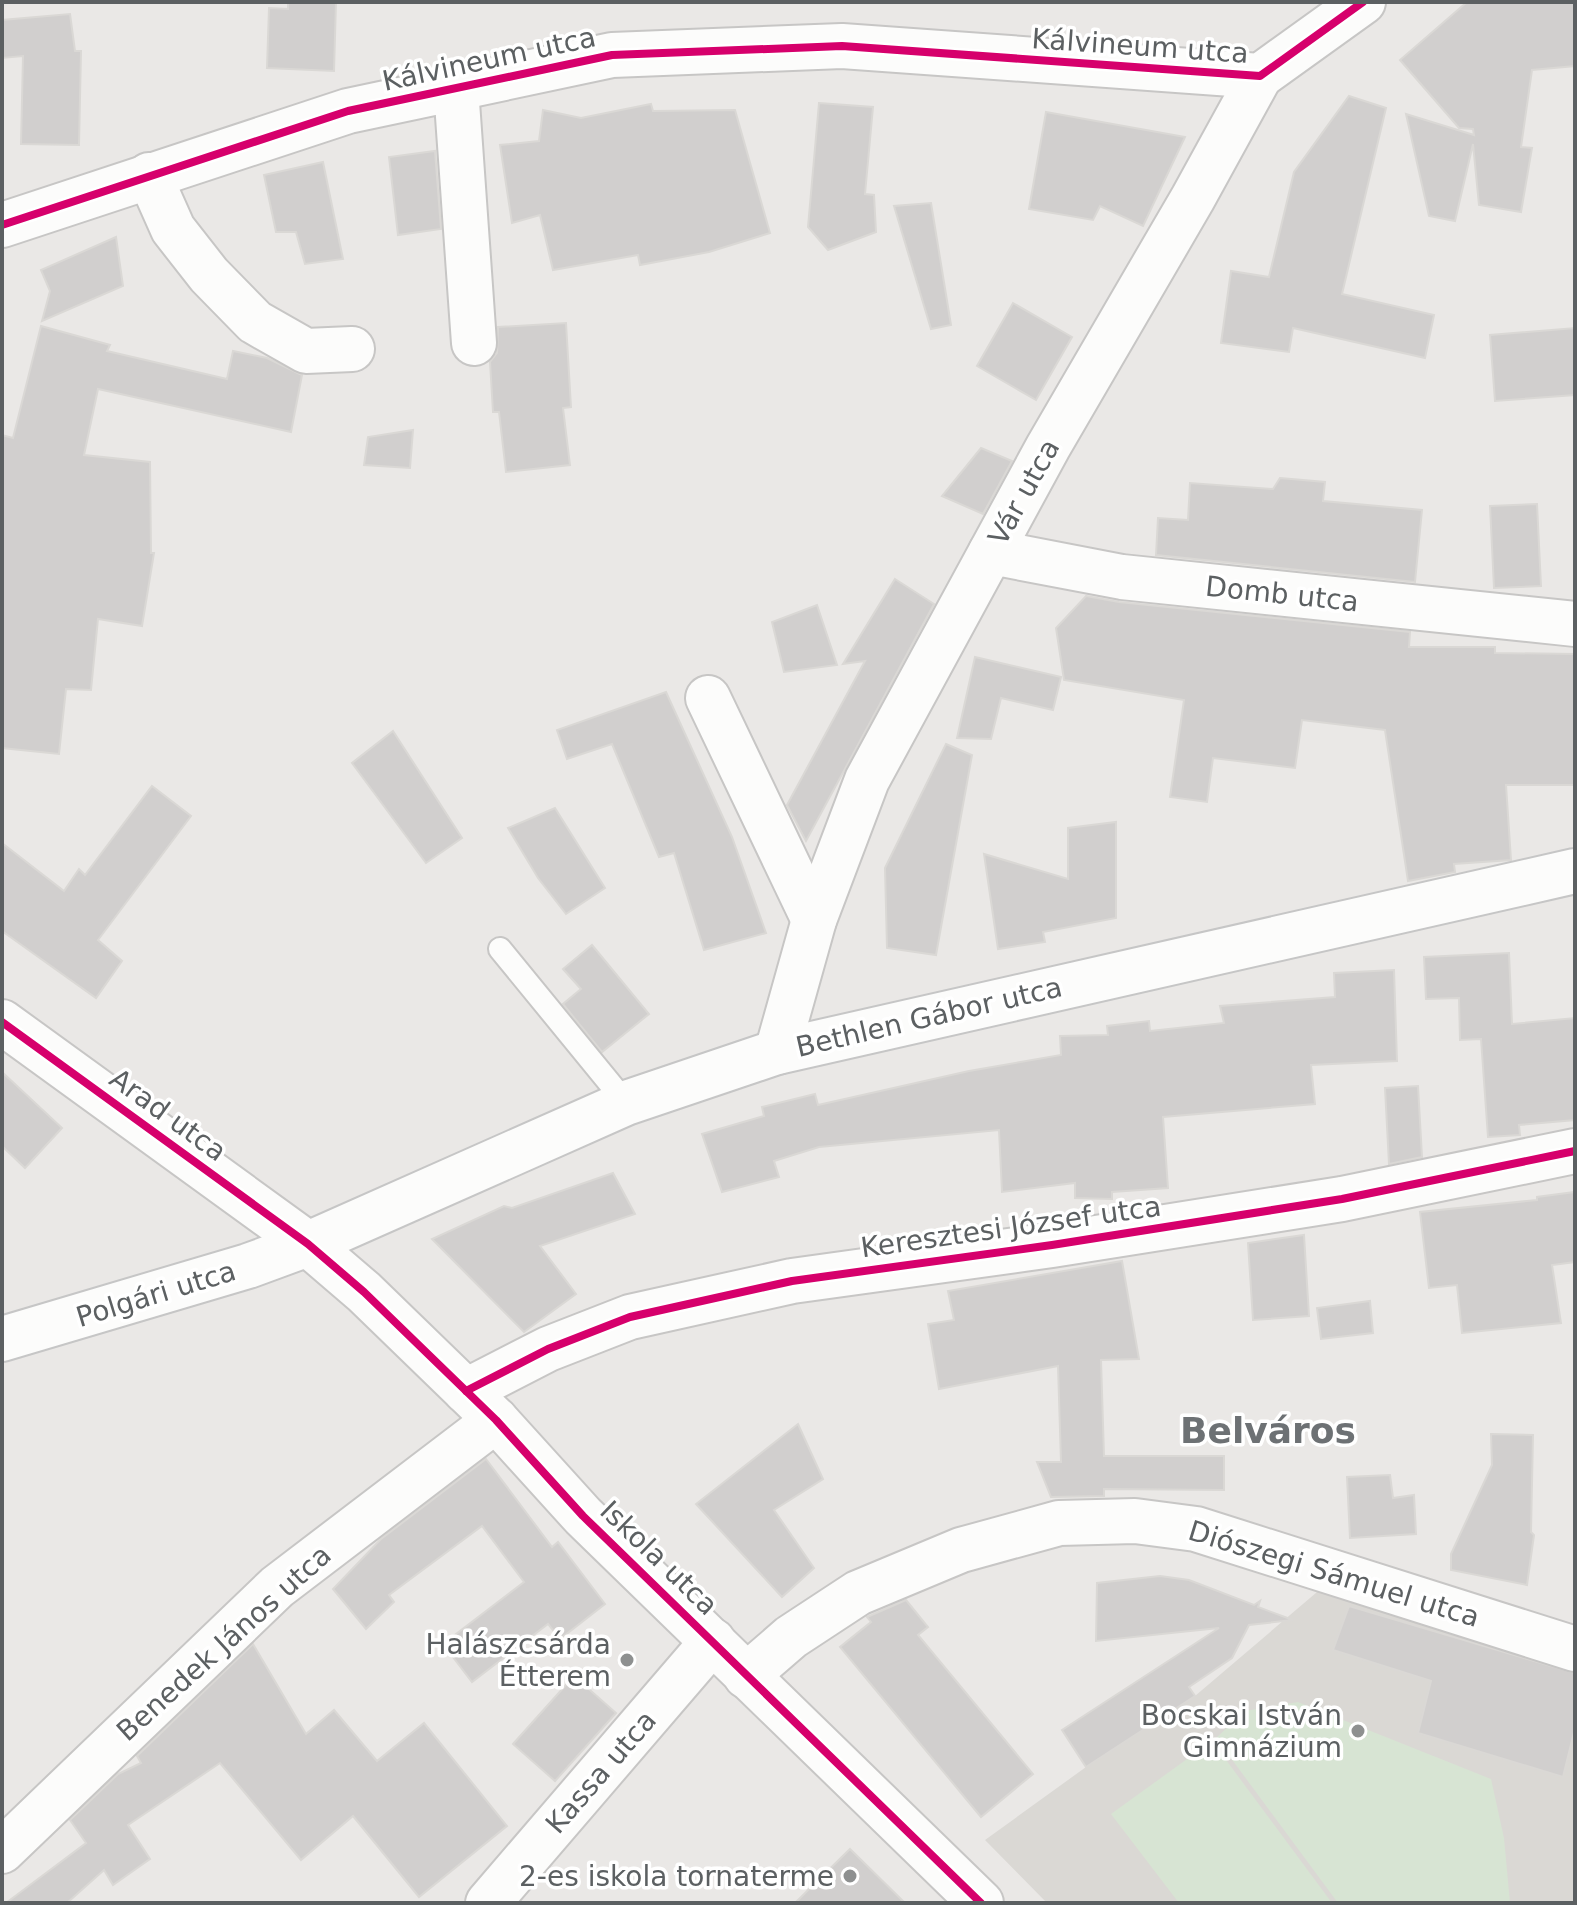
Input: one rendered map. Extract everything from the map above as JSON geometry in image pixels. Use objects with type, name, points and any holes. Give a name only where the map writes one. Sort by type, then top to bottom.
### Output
[{"type":"street","name":"Kálvineum utca","points":[[2,225],[348,111],[612,55],[842,46],[1260,76],[1363,2]]},
{"type":"street","name":"Vár utca","points":[[777,1052],[814,920],[867,780],[991,552],[1260,76]]},
{"type":"street","points":[[456,88],[474,343]]},
{"type":"street","points":[[149,175],[173,229],[209,275],[255,322],[306,351],[352,349]]},
{"type":"street","name":"Domb utca","points":[[991,552],[1122,577],[1575,624]]},
{"type":"street","points":[[708,698],[814,920]]},
{"type":"street","name":"Bethlen Gábor utca","points":[[308,1244],[626,1103],[777,1052],[1575,871]]},
{"type":"street","name":"Arad utca","points":[[2,1022],[308,1244]]},
{"type":"street","name":"Keresztesi József utca","points":[[481,1405],[548,1349],[630,1317],[792,1281],[1052,1245],[1342,1199],[1575,1151]]},
{"type":"street","name":"Polgári utca","points":[[2,1339],[220,1276],[308,1244]]},
{"type":"street","name":"Iskola utca","points":[[308,1244],[364,1292],[481,1405],[583,1516],[981,1903]]},
{"type":"street","name":"Benedek János utca","points":[[2,1851],[277,1587],[481,1405]]},
{"type":"street","name":"Diószegi Sámuel utca","points":[[746,1676],[791,1637],[858,1593],[961,1550],[1059,1523],[1135,1521],[1196,1529],[1575,1649]]},
{"type":"street","name":"Kassa utca","points":[[488,1903],[713,1641]]},
{"type":"lane","points":[[500,949],[626,1103]]},
{"type":"shaded area","name":"Bocskai István Gimnázium","points":[[1330,1581],[1575,1664],[1575,1903],[1047,1903],[985,1840],[1086,1767],[1195,1696]]},
{"type":"green space","points":[[1298,1702],[1491,1779],[1504,1838],[1510,1903],[1338,1903],[1216,1738],[1245,1711]]},
{"type":"green space","points":[[1212,1741],[1332,1903],[1179,1903],[1111,1814]]},
{"type":"building","points":[[288,2],[336,2],[334,71],[267,68],[269,8],[288,9]]},
{"type":"building","points":[[1467,2],[1575,2],[1575,66],[1532,70],[1521,147],[1532,148],[1521,212],[1479,205],[1473,144],[1455,221],[1429,216],[1406,114],[1474,135],[1473,129],[1459,128],[1400,60]]},
{"type":"building","points":[[70,14],[75,51],[81,51],[79,145],[21,144],[23,56],[2,58],[2,20]]},
{"type":"building","points":[[1349,96],[1386,108],[1342,294],[1434,315],[1425,358],[1293,328],[1289,352],[1221,343],[1231,271],[1269,277],[1294,172]]},
{"type":"building","points":[[819,103],[873,107],[865,194],[874,195],[876,232],[828,250],[808,227]]},
{"type":"building","points":[[651,104],[653,111],[735,110],[770,233],[709,252],[640,265],[638,255],[553,270],[540,215],[512,223],[500,145],[539,141],[543,110],[581,118]]},
{"type":"building","points":[[1046,112],[1185,137],[1143,226],[1100,206],[1093,220],[1029,209]]},
{"type":"building","points":[[435,151],[441,229],[398,235],[389,157]]},
{"type":"building","points":[[323,162],[343,259],[305,264],[296,232],[276,232],[264,175]]},
{"type":"building","points":[[931,203],[951,325],[931,329],[894,206]]},
{"type":"building","points":[[116,237],[123,286],[42,321],[50,291],[41,270]]},
{"type":"building","points":[[1013,303],[1072,337],[1036,400],[977,366]]},
{"type":"building","points":[[566,323],[571,407],[563,408],[570,465],[506,472],[499,412],[493,412],[490,362],[497,353],[498,327]]},
{"type":"building","points":[[41,326],[110,345],[107,351],[227,379],[233,351],[267,358],[302,375],[291,432],[98,389],[84,455],[150,462],[151,553],[154,553],[142,626],[98,619],[91,690],[66,689],[59,754],[2,748],[2,435],[13,438]]},
{"type":"building","points":[[1575,328],[1575,395],[1495,401],[1490,335]]},
{"type":"building","points":[[413,430],[410,468],[364,465],[368,437]]},
{"type":"building","points":[[981,448],[1012,461],[983,514],[942,496]]},
{"type":"building","points":[[1280,478],[1325,482],[1323,501],[1422,510],[1415,582],[1156,555],[1158,518],[1188,520],[1190,483],[1273,489]]},
{"type":"building","points":[[1537,504],[1541,586],[1494,588],[1490,506]]},
{"type":"building","points":[[895,579],[934,604],[806,841],[787,805],[865,661],[843,664]]},
{"type":"building","points":[[1086,596],[1410,632],[1409,647],[1495,647],[1495,653],[1575,654],[1575,785],[1506,785],[1511,860],[1454,864],[1455,872],[1408,881],[1385,730],[1302,720],[1295,768],[1213,758],[1207,802],[1170,797],[1184,700],[1064,680],[1056,628]]},
{"type":"building","points":[[817,605],[837,665],[784,672],[772,622]]},
{"type":"building","points":[[975,657],[1061,677],[1053,710],[1001,698],[991,739],[957,738]]},
{"type":"building","points":[[666,692],[732,837],[766,933],[704,950],[674,853],[659,857],[612,744],[567,759],[557,730]]},
{"type":"building","points":[[393,731],[462,838],[426,863],[352,763]]},
{"type":"building","points":[[946,744],[972,755],[936,955],[887,948],[885,868]]},
{"type":"building","points":[[152,786],[191,816],[98,940],[122,961],[96,998],[2,931],[2,843],[64,891],[79,869],[85,875]]},
{"type":"building","points":[[555,808],[605,888],[566,914],[538,878],[508,828]]},
{"type":"building","points":[[1116,822],[1116,918],[1043,932],[1045,942],[998,949],[984,854],[1068,879],[1068,828]]},
{"type":"building","points":[[592,945],[649,1014],[602,1052],[563,1004],[581,989],[563,969]]},
{"type":"building","points":[[1509,953],[1512,1024],[1575,1018],[1575,1120],[1519,1125],[1520,1135],[1488,1137],[1481,1039],[1460,1040],[1459,998],[1426,999],[1424,957]]},
{"type":"building","points":[[1394,970],[1397,1061],[1311,1065],[1315,1104],[1163,1117],[1168,1188],[1112,1192],[1112,1199],[1075,1198],[1075,1183],[1002,1192],[999,1130],[819,1147],[774,1161],[779,1177],[722,1192],[702,1134],[764,1116],[762,1107],[815,1094],[818,1105],[969,1071],[1061,1055],[1060,1036],[1108,1035],[1107,1026],[1149,1021],[1150,1031],[1224,1023],[1220,1006],[1335,997],[1334,973]]},
{"type":"building","points":[[2,1072],[62,1128],[25,1168],[2,1146]]},
{"type":"building","points":[[1418,1086],[1422,1157],[1389,1164],[1385,1088]]},
{"type":"building","points":[[613,1173],[635,1214],[540,1246],[576,1294],[524,1332],[432,1239],[504,1206],[512,1208]]},
{"type":"building","points":[[1575,1192],[1575,1262],[1552,1265],[1561,1323],[1462,1333],[1457,1285],[1429,1288],[1420,1212],[1537,1200],[1537,1197]]},
{"type":"building","points":[[1304,1235],[1309,1316],[1253,1320],[1248,1243]]},
{"type":"building","points":[[1122,1261],[1139,1359],[1101,1360],[1104,1456],[1224,1456],[1224,1490],[1104,1489],[1104,1496],[1051,1497],[1037,1462],[1061,1462],[1058,1366],[939,1389],[928,1324],[954,1320],[948,1291]]},
{"type":"building","points":[[1370,1301],[1373,1333],[1321,1339],[1317,1308]]},
{"type":"building","points":[[798,1424],[823,1479],[774,1510],[814,1568],[782,1597],[696,1504]]},
{"type":"building","points":[[1491,1434],[1533,1435],[1531,1532],[1534,1535],[1527,1585],[1451,1570],[1451,1554],[1492,1465]]},
{"type":"building","points":[[486,1459],[552,1547],[558,1542],[605,1604],[560,1639],[548,1624],[472,1682],[443,1644],[524,1582],[482,1526],[389,1595],[394,1602],[366,1629],[333,1589],[381,1539]]},
{"type":"building","points":[[1390,1475],[1393,1498],[1414,1495],[1416,1534],[1350,1538],[1347,1477]]},
{"type":"building","points":[[1160,1576],[1189,1580],[1254,1605],[1260,1601],[1258,1607],[1293,1620],[1249,1625],[1232,1658],[1189,1687],[1195,1696],[1086,1767],[1062,1730],[1219,1628],[1096,1641],[1097,1583]]},
{"type":"building","points":[[906,1600],[928,1627],[918,1635],[1033,1774],[981,1817],[840,1647],[871,1622],[867,1617]]},
{"type":"building","points":[[1349,1606],[1575,1673],[1575,1728],[1563,1777],[1418,1733],[1431,1681],[1333,1650]]},
{"type":"building","points":[[253,1644],[306,1734],[334,1710],[377,1761],[424,1723],[507,1826],[419,1897],[353,1816],[301,1860],[220,1763],[128,1825],[150,1859],[113,1885],[104,1870],[67,1903],[6,1903],[86,1843],[70,1820],[118,1774],[141,1763],[137,1756]]},
{"type":"building","points":[[574,1676],[616,1713],[555,1781],[513,1744]]},
{"type":"building","name":"2-es iskola tornaterme","points":[[850,1849],[905,1903],[795,1903]]},
{"type":"cycle path","points":[[2,225],[348,111],[612,55],[842,46],[1260,76],[1363,2]]},
{"type":"cycle path","points":[[2,1022],[308,1244],[364,1292],[496,1420],[583,1516],[981,1903]]},
{"type":"cycle path","points":[[466,1391],[548,1349],[630,1317],[792,1281],[1052,1245],[1342,1199],[1575,1151]]},
{"type":"place","name":"Halászcsárda Étterem","points":[[627,1660]]},
{"type":"place","name":"Bocskai István Gimnázium","points":[[1358,1731]]},
{"type":"place","name":"2-es iskola tornaterme","points":[[850,1876]]},
{"type":"district","name":"Belváros","points":[[1268,1430]]}]
